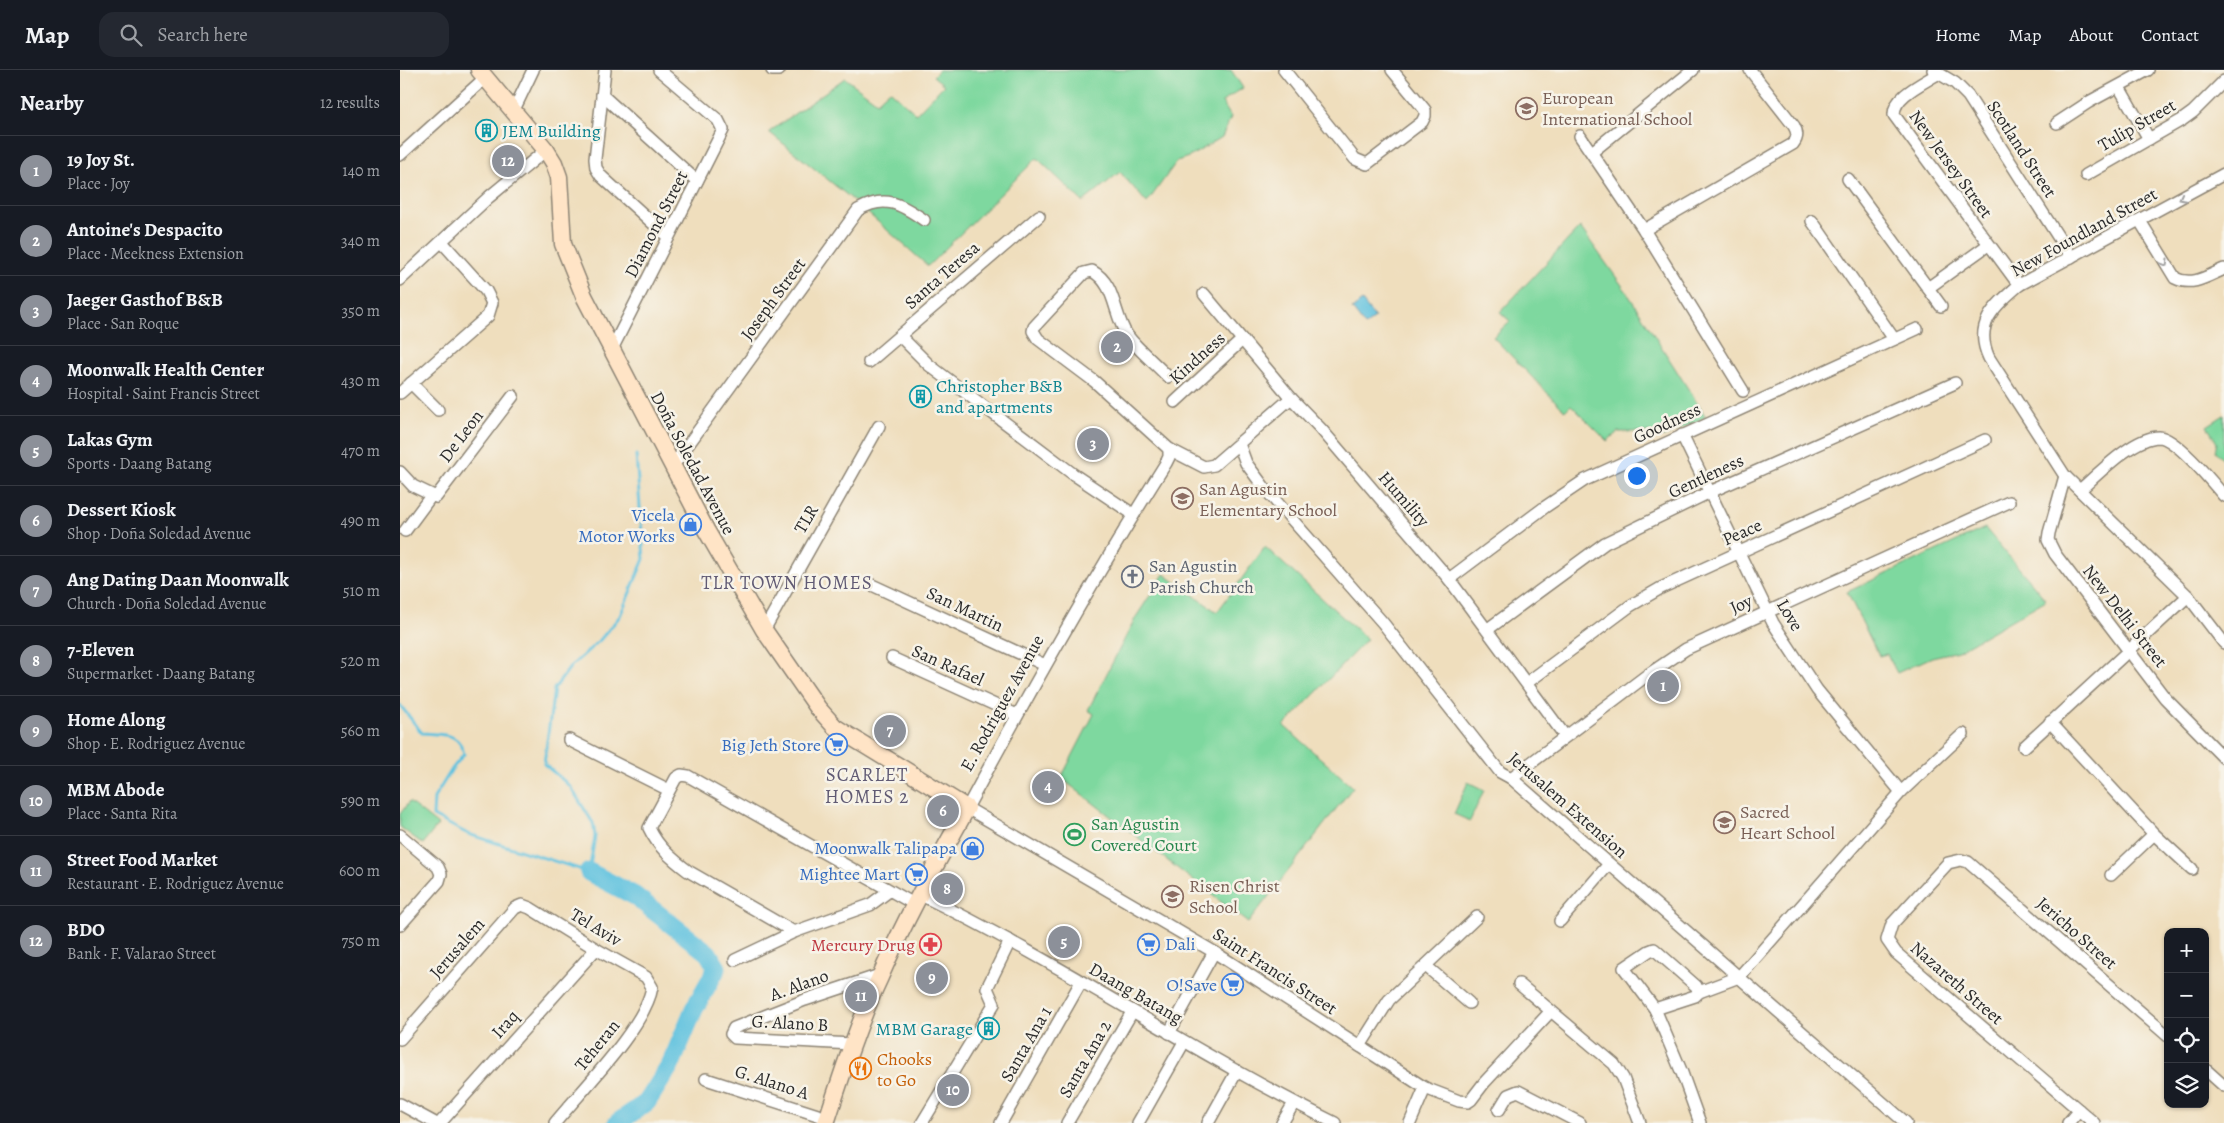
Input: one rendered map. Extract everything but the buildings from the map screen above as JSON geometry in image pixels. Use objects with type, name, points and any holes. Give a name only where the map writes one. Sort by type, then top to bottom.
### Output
[{"type":"main road","name":"Doña Soledad Avenue","points":[[482,74],[546,150],[554,163],[559,177],[562,230],[568,261],[615,344],[672,467],[729,572],[764,630],[818,708],[836,727],[967,808]]},
{"type":"main road","name":"E. Rodriguez Avenue","points":[[826,1120],[852,1044],[880,975],[917,899],[967,808]]},
{"type":"street","points":[[513,112],[533,70]]},
{"type":"street","points":[[605,70],[594,160],[596,168],[601,176],[668,237]]},
{"type":"street","name":"Diamond Street","points":[[615,344],[722,134],[723,126],[718,120],[659,70]]},
{"type":"street","points":[[772,70],[779,70]]},
{"type":"street","points":[[1284,70],[1355,159],[1368,164],[1422,122],[1425,116],[1425,110],[1392,70]]},
{"type":"street","points":[[1592,152],[1693,70]]},
{"type":"street","points":[[1644,230],[1793,144],[1796,140],[1798,136],[1794,126],[1750,70]]},
{"type":"street","points":[[2057,123],[2089,102],[2148,70]]},
{"type":"street","name":"New Jersey Street","points":[[1936,72],[1900,100],[1894,110],[1894,115],[2019,285]]},
{"type":"street","name":"Scotland Street","points":[[1936,72],[1955,83],[1968,96],[2071,257]]},
{"type":"street","points":[[400,155],[482,74]]},
{"type":"street","name":"Tulip Street","points":[[2086,175],[2193,112],[2224,81]]},
{"type":"street","points":[[2119,87],[2149,139]]},
{"type":"street","points":[[602,95],[697,181]]},
{"type":"street","points":[[1580,136],[1644,230],[1743,390]]},
{"type":"street","points":[[400,280],[489,197],[546,150]]},
{"type":"street","name":"New Foundland Street","points":[[2224,174],[2019,285],[2002,300],[1989,317],[1983,330],[1984,346],[1988,358],[2065,476],[2188,596],[2224,643]]},
{"type":"street","points":[[1848,179],[1941,306]]},
{"type":"street","name":"Joseph Street","points":[[672,467],[858,210],[868,204],[888,201],[903,205],[924,220]]},
{"type":"street","name":"Santa Teresa","points":[[869,362],[1039,216]]},
{"type":"street","points":[[1812,221],[1894,339]]},
{"type":"street","points":[[2140,221],[2175,278],[2182,282],[2193,282],[2224,269]]},
{"type":"street","points":[[400,393],[488,316],[492,304],[486,291],[442,242]]},
{"type":"street","points":[[1928,288],[1988,245]]},
{"type":"street","points":[[1168,377],[1127,335],[1108,287],[1100,276],[1092,270],[1084,273],[1036,323],[1033,331],[1038,339],[1094,381],[1169,449],[1208,468],[1239,444],[1291,398]]},
{"type":"street","name":"Humility","points":[[1204,294],[1291,398],[1450,579],[1528,682],[1566,736]]},
{"type":"street","name":"Goodness","points":[[1450,579],[1545,507],[1585,480],[1917,329]]},
{"type":"street","points":[[900,336],[937,371],[1073,474],[1133,514]]},
{"type":"street","name":"Kindness","points":[[1176,402],[1242,340]]},
{"type":"street","points":[[411,383],[438,410]]},
{"type":"street","name":"Gentleness","points":[[1488,629],[1605,543],[1710,492],[1955,383]]},
{"type":"street","name":"De Leon","points":[[405,531],[513,396]]},
{"type":"street","name":"TLR","points":[[764,630],[879,426]]},
{"type":"street","name":"Love","points":[[1682,435],[1766,611],[1817,690],[1901,792]]},
{"type":"street","points":[[2080,490],[2118,456],[2147,440],[2160,438],[2171,441],[2215,484],[2224,496]]},
{"type":"street","name":"Peace","points":[[1528,682],[1644,597],[1985,440]]},
{"type":"street","name":"Jerusalem Extension","points":[[1239,444],[1246,463],[1266,490],[1383,624],[1500,772],[1511,778],[1906,1123]]},
{"type":"street","name":"E. Rodriguez Avenue","points":[[967,808],[1044,665],[1133,514],[1166,463],[1169,457],[1169,449]]},
{"type":"street","points":[[400,472],[413,486],[434,496]]},
{"type":"street","name":"New Delhi Street","points":[[2065,476],[2049,533],[2051,547],[2165,698],[2224,758]]},
{"type":"street","name":"Joy","points":[[1511,778],[1646,676],[1686,649],[2009,502]]},
{"type":"street","name":"San Martin","points":[[872,585],[1044,665]]},
{"type":"street","points":[[2024,747],[2188,596]]},
{"type":"street","name":"San Rafael","points":[[892,658],[1017,715]]},
{"type":"street","points":[[2050,722],[2154,834],[2192,869]]},
{"type":"street","points":[[1655,1009],[1695,996],[1699,992],[1740,977],[1901,792],[1963,734]]},
{"type":"street","points":[[569,740],[668,790],[649,828],[659,846],[674,861],[688,871],[794,932]]},
{"type":"street","name":"Daang Batang","points":[[668,790],[676,778],[681,775],[688,776],[889,890],[917,899],[1010,941],[1184,1042],[1294,1103],[1335,1123]]},
{"type":"street","name":"Saint Francis Street","points":[[967,808],[1214,952],[1426,1088],[1459,1101],[1468,1102],[1551,1011]]},
{"type":"street","points":[[2111,875],[2154,834]]},
{"type":"street","points":[[400,835],[438,867],[441,874],[439,881],[400,925]]},
{"type":"street","name":"Jericho Street","points":[[1961,860],[1975,867],[2164,1032]]},
{"type":"street","name":"Nazareth Street","points":[[1961,860],[1948,864],[1892,924],[1887,940],[1890,947],[2094,1123]]},
{"type":"street","points":[[1560,921],[1609,864]]},
{"type":"street","points":[[735,960],[794,932],[870,905],[889,890]]},
{"type":"street","name":"Tel Aviv","points":[[522,906],[530,908],[646,977],[650,982]]},
{"type":"street","name":"Jerusalem","points":[[400,1039],[515,908],[522,906]]},
{"type":"street","points":[[1360,1046],[1389,1000],[1427,967],[1477,917]]},
{"type":"street","points":[[922,1122],[994,1004],[987,988],[1010,941]]},
{"type":"street","name":"Iraq","points":[[440,1123],[596,949]]},
{"type":"street","points":[[1699,992],[1696,986],[1660,952],[1652,950],[1624,968],[1655,1009],[1682,1072],[1700,1123]]},
{"type":"street","points":[[1169,1033],[1214,952]]},
{"type":"street","points":[[1427,967],[1469,1003]]},
{"type":"street","name":"A. Alano","points":[[731,1032],[734,1028],[806,1000],[880,975]]},
{"type":"street","name":"Teheran","points":[[555,1123],[633,1028],[650,996],[652,987],[650,982]]},
{"type":"street","name":"Santa Ana 1","points":[[1001,1123],[1081,982]]},
{"type":"street","points":[[1519,984],[1620,1070],[1640,1123]]},
{"type":"street","name":"Santa Ana 2","points":[[1067,1123],[1132,1012]]},
{"type":"street","name":"G. Alano B","points":[[731,1032],[731,1036],[735,1038],[852,1044]]},
{"type":"street","points":[[1138,1123],[1184,1042]]},
{"type":"street","points":[[1208,1123],[1237,1071]]},
{"type":"street","points":[[2209,1073],[2224,1086]]},
{"type":"street","name":"G. Alano A","points":[[706,1079],[826,1120]]},
{"type":"street","points":[[1410,1123],[1426,1088]]},
{"type":"street","points":[[1499,1110],[1508,1095],[1518,1092],[1580,1123]]},
{"type":"street","points":[[1282,1123],[1294,1103]]},
{"type":"street","points":[[400,1104],[435,1123]]},
{"type":"street","points":[[2068,1123],[2079,1110]]},
{"type":"green space","points":[[939,70],[1231,70],[1243,88],[1222,102],[1231,117],[1222,137],[1191,156],[1177,161],[1147,203],[1120,172],[1083,202],[1037,158],[928,266],[853,200],[769,132],[845,78],[877,102],[890,90],[916,114],[944,85],[933,76]]},
{"type":"green space","points":[[1580,227],[1626,291],[1706,417],[1664,437],[1651,432],[1618,432],[1607,441],[1571,405],[1565,411],[1493,337],[1510,321],[1500,312]]},
{"type":"green space","points":[[2224,415],[2223,460],[2215,451],[2217,443],[2207,426]]},
{"type":"green space","points":[[1985,528],[2046,600],[1958,651],[1932,657],[1897,673],[1887,654],[1879,656],[1847,592]]},
{"type":"green space","points":[[1265,547],[1367,639],[1284,726],[1353,787],[1248,923],[1061,778],[1094,714],[1088,710],[1136,617],[1164,574],[1217,612]]},
{"type":"green space","points":[[1468,782],[1484,790],[1470,821],[1454,814]]},
{"type":"green space","points":[[409,802],[438,825],[423,844],[400,827],[400,814]]},
{"type":"water","points":[[1362,301],[1375,318],[1365,326],[1352,309]]},
{"type":"waterway","points":[[400,705],[422,733],[449,736],[458,741],[462,747],[464,754],[434,798],[433,816],[468,834],[589,872],[595,836],[593,823],[570,786],[544,764],[554,689],[571,666],[600,640],[620,616],[644,559],[636,455]]},
{"type":"waterway","points":[[589,872],[635,896],[708,953],[717,968],[694,1009],[671,1064],[647,1102],[617,1123]]},
{"type":"place","name":"European International School","points":[[1526,108]]},
{"type":"place","name":"JEM Building","points":[[486,131]]},
{"type":"place","name":"BDO","points":[[508,161]]},
{"type":"place","name":"Antoine's Despacito","points":[[1117,347]]},
{"type":"place","name":"Christopher B&B and apartments","points":[[920,396]]},
{"type":"place","name":"Jaeger Gasthof B&B","points":[[1093,444]]},
{"type":"place","name":"San Agustin Elementary School","points":[[1183,499]]},
{"type":"place","name":"Vicela Motor Works","points":[[691,525]]},
{"type":"place","name":"San Agustin Parish Church","points":[[1133,576]]},
{"type":"place","name":"19 Joy St.","points":[[1663,686]]},
{"type":"place","name":"Ang Dating Daan Moonwalk","points":[[890,731]]},
{"type":"place","name":"Big Jeth Store","points":[[837,745]]},
{"type":"place","name":"Moonwalk Health Center","points":[[1048,787]]},
{"type":"place","name":"Dessert Kiosk","points":[[943,811]]},
{"type":"place","name":"Sacred Heart School","points":[[1724,822]]},
{"type":"place","name":"San Agustin Covered Court","points":[[1075,834]]},
{"type":"place","name":"Moonwalk Talipapa","points":[[973,848]]},
{"type":"place","name":"Mightee Mart","points":[[916,874]]},
{"type":"place","name":"7-Eleven","points":[[947,889]]},
{"type":"place","name":"Risen Christ School","points":[[1173,896]]},
{"type":"place","name":"Lakas Gym","points":[[1064,942]]},
{"type":"place","name":"Dali","points":[[1149,944]]},
{"type":"place","name":"Mercury Drug","points":[[931,945]]},
{"type":"place","name":"Home Along","points":[[932,978]]},
{"type":"place","name":"O!Save","points":[[1233,985]]},
{"type":"place","name":"Street Food Market","points":[[861,996]]},
{"type":"place","name":"MBM Garage","points":[[989,1029]]},
{"type":"place","name":"Chooks to Go","points":[[861,1069]]},
{"type":"place","name":"MBM Abode","points":[[953,1090]]},
{"type":"district","name":"TLR TOWN HOMES","points":[[787,582]]},
{"type":"district","name":"SCARLET HOMES 2","points":[[867,785]]}]
